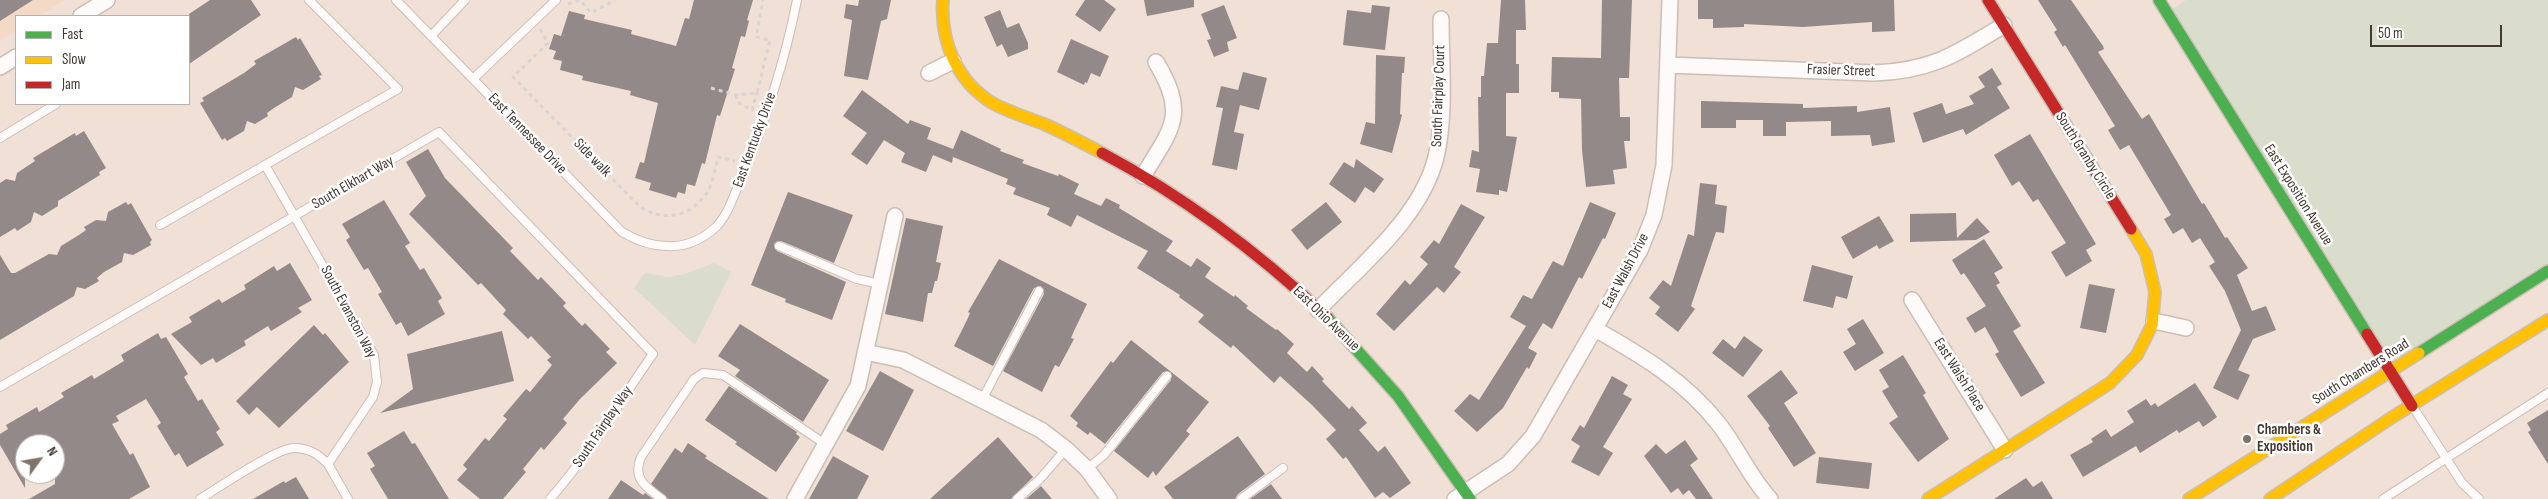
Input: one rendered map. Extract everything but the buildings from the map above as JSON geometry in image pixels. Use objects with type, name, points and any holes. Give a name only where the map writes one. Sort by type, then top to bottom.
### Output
[{"type":"street","points":[[83,15],[107,0]]},
{"type":"street","name":"East Ohio Avenue","points":[[943,0],[942,23],[946,44],[953,61],[964,78],[979,93],[997,104],[1089,146],[1143,176],[1226,232],[1266,263],[1318,310],[1387,382],[1411,411],[1464,497]]},
{"type":"street","name":"East Walsh Drive","points":[[1464,497],[1508,464],[1522,451],[1533,436],[1640,250],[1654,215],[1664,165],[1670,0]]},
{"type":"street","name":"South Granby Circle","points":[[1928,499],[2110,384],[2140,354],[2154,321],[2156,289],[2146,254],[1988,0]]},
{"type":"street","name":"East Exposition Avenue","points":[[2159,0],[2412,406]]},
{"type":"street","name":"South Fairplay Court","points":[[1318,310],[1395,230],[1411,211],[1428,181],[1440,132],[1441,19]]},
{"type":"street","name":"Frasier Street","points":[[1668,65],[1874,73],[1900,72],[1924,67],[1956,55],[2004,25]]},
{"type":"street","points":[[0,67],[15,58]]},
{"type":"street","points":[[929,73],[953,61]]},
{"type":"street","points":[[1143,176],[1168,135],[1175,109],[1172,92],[1156,62]]},
{"type":"street","points":[[796,499],[858,386],[895,216]]},
{"type":"street","name":"South Chambers Road","points":[[2189,499],[2548,271]]},
{"type":"street","name":"East Walsh Place","points":[[1912,300],[2005,450]]},
{"type":"street","points":[[2270,499],[2548,320]]},
{"type":"street","points":[[2154,321],[2186,328]]},
{"type":"street","points":[[1595,329],[1645,358],[1676,379],[1704,405],[1770,499]]},
{"type":"street","points":[[865,352],[903,360],[1041,430],[1066,448],[1087,469],[1109,499]]},
{"type":"lane","points":[[160,225],[398,89],[309,0]]},
{"type":"lane","name":"East Tennessee Drive","points":[[396,0],[622,232],[637,241],[654,246],[670,247]]},
{"type":"lane","points":[[431,36],[465,0]]},
{"type":"lane","points":[[473,79],[556,0]]},
{"type":"lane","name":"East Kentucky Drive","points":[[670,247],[686,244],[702,237],[718,225],[727,211],[754,147],[777,80],[797,0]]},
{"type":"lane","points":[[0,138],[54,105]]},
{"type":"lane","name":"South Elkhart Way","points":[[0,387],[439,132],[653,354]]},
{"type":"lane","name":"South Evanston Way","points":[[265,165],[374,355],[377,382],[373,397],[328,464]]},
{"type":"lane","points":[[779,246],[857,279],[880,284]]},
{"type":"lane","points":[[982,400],[1039,291]]},
{"type":"lane","name":"South Fairplay Way","points":[[550,499],[591,448],[602,428],[653,354]]},
{"type":"lane","points":[[662,499],[644,486],[638,477],[637,466],[641,457],[694,379],[703,373],[723,375],[825,444]]},
{"type":"lane","points":[[1087,469],[1104,455],[1166,376]]},
{"type":"lane","points":[[2383,499],[2548,393]]},
{"type":"lane","points":[[2412,406],[2462,483],[2478,499]]},
{"type":"lane","points":[[1017,499],[1040,478],[1066,448]]},
{"type":"lane","points":[[200,499],[286,449],[307,449],[319,455],[328,464],[348,499]]},
{"type":"lane","points":[[1241,499],[1283,468]]},
{"type":"path","points":[[563,8],[570,2],[580,0],[591,13],[615,0]]},
{"type":"path","points":[[752,112],[770,40],[756,37],[763,0]]},
{"type":"path","name":"Side walk","points":[[544,24],[539,29],[548,43],[513,77],[639,206],[651,214],[671,217],[692,207],[707,193],[718,157],[735,162],[738,155]]},
{"type":"path","points":[[711,88],[736,95],[757,94]]},
{"type":"path","points":[[736,95],[738,102],[752,110],[757,94]]},
{"type":"shaded area","points":[[0,0],[65,0],[41,15],[15,15],[15,32],[0,41]]},
{"type":"green space","points":[[2186,0],[2548,0],[2548,271],[2390,371],[2167,12]]},
{"type":"green space","points":[[714,263],[731,272],[695,345],[634,288],[645,273],[669,277],[685,274]]},
{"type":"traffic: fast","points":[[2159,0],[2367,334]]},
{"type":"traffic: fast","points":[[2419,353],[2548,271]]},
{"type":"traffic: fast","points":[[1327,317],[1398,396],[1470,499]]},
{"type":"traffic: slow","points":[[943,0],[944,31],[948,46],[961,72],[981,95],[994,104],[1044,124],[1102,153]]},
{"type":"traffic: slow","points":[[1928,499],[2110,383],[2137,355],[2152,325],[2155,292],[2146,254],[2131,229]]},
{"type":"traffic: slow","points":[[2270,499],[2391,418],[2548,320]]},
{"type":"traffic: slow","points":[[2189,499],[2419,353]]},
{"type":"traffic: jam","points":[[1988,0],[2131,229]]},
{"type":"traffic: jam","points":[[1102,153],[1192,207],[1248,249],[1327,317]]},
{"type":"traffic: jam","points":[[2367,334],[2412,406]]},
{"type":"place","name":"Chambers & Exposition","points":[[2247,439]]}]
